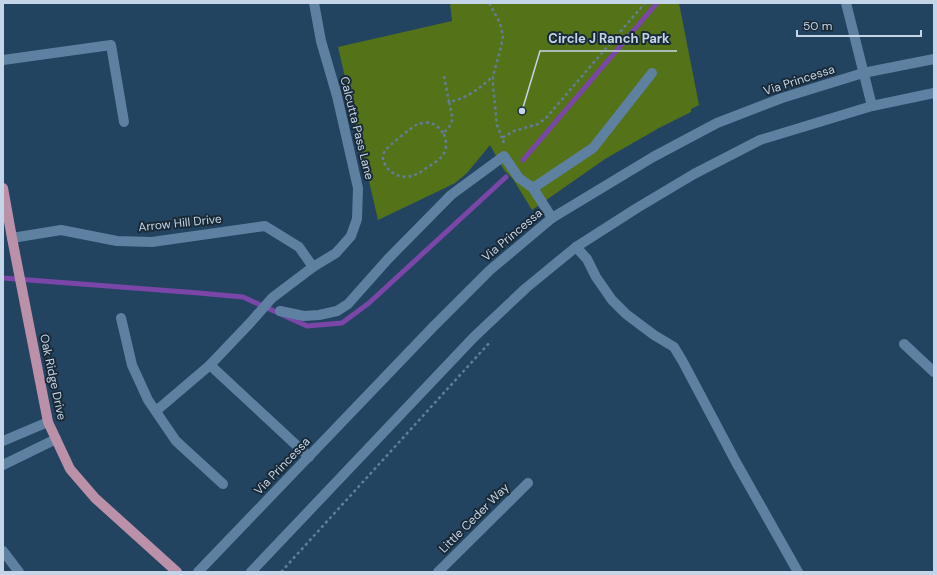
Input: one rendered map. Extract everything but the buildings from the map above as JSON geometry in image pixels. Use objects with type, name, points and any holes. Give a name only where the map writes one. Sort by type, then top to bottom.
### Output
[{"type":"main road","name":"Oak Ridge Drive","points":[[3,188],[48,422],[70,469],[95,498],[178,572]]},
{"type":"street","name":"Calcutta Pass Lane","points":[[156,411],[210,365],[272,298],[313,267],[336,253],[351,236],[357,219],[358,188],[337,96],[321,41],[314,3]]},
{"type":"street","points":[[846,3],[872,106]]},
{"type":"street","points":[[3,60],[111,45],[124,122]]},
{"type":"street","name":"Via Princessa","points":[[198,572],[432,328],[490,270],[552,218],[653,157],[717,123],[782,98],[863,73],[934,59]]},
{"type":"street","points":[[533,188],[593,148],[652,73]]},
{"type":"street","points":[[251,572],[474,337],[526,288],[576,247],[694,174],[760,140],[872,106],[934,93]]},
{"type":"street","points":[[280,311],[304,316],[319,315],[337,311],[348,304],[388,259],[451,196],[504,156],[519,178],[533,188],[552,218]]},
{"type":"street","name":"Arrow Hill Drive","points":[[12,238],[61,230],[117,241],[152,242],[265,226],[299,247],[313,267]]},
{"type":"street","points":[[576,247],[586,259],[612,300],[626,314],[654,335],[674,347],[737,464],[798,572]]},
{"type":"street","points":[[122,318],[132,365],[148,400],[176,441],[222,484]]},
{"type":"street","points":[[904,344],[934,372]]},
{"type":"street","points":[[210,365],[309,457]]},
{"type":"street","points":[[3,441],[48,422]]},
{"type":"street","points":[[3,466],[56,439]]},
{"type":"street","name":"Little Ceder Way","points":[[440,571],[528,483]]},
{"type":"street","points":[[3,551],[19,572]]},
{"type":"path","points":[[489,3],[500,23],[503,36],[493,76],[493,86],[497,125],[504,145]]},
{"type":"path","points":[[502,138],[514,131],[538,124],[546,118],[645,3]]},
{"type":"path","points":[[443,133],[452,124],[444,76]]},
{"type":"path","points":[[449,102],[478,90],[493,76]]},
{"type":"path","points":[[431,123],[438,126],[443,133],[446,138],[446,150],[443,156],[437,162],[415,175],[400,177],[392,174],[383,161],[383,156],[386,149],[417,125],[431,123]]},
{"type":"path","points":[[281,572],[492,340]]},
{"type":"green space","points":[[450,3],[679,3],[699,105],[691,109],[691,112],[659,128],[605,159],[532,210],[513,179],[504,170],[490,145],[467,173],[455,183],[378,220],[338,47],[452,21]]},
{"type":"waterway","points":[[523,160],[657,3]]},
{"type":"waterway","points":[[3,278],[243,297],[307,326],[342,323],[369,303],[506,177]]},
{"type":"place","name":"Circle J Ranch Park","points":[[522,111]]}]
